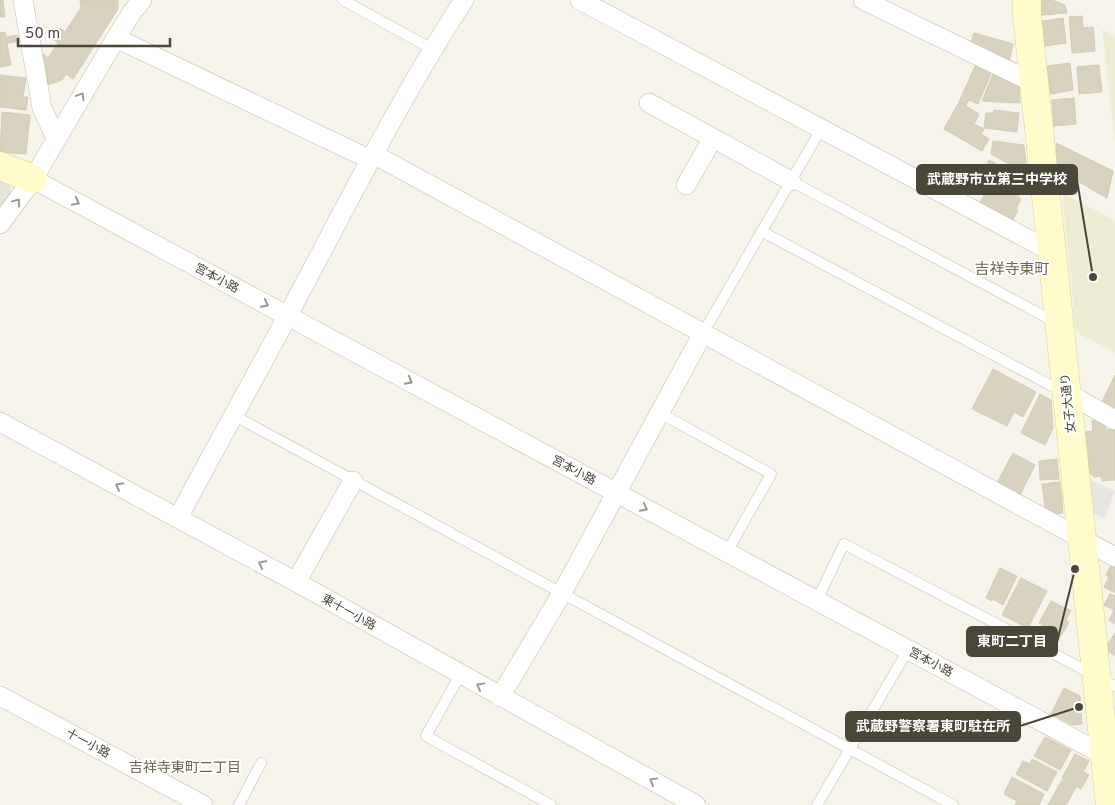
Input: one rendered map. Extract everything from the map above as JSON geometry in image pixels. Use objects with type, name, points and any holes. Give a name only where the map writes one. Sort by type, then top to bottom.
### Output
[{"type":"main road","name":"女子大通り","points":[[1027,0],[1082,539],[1106,681],[1110,758],[1110,805]]},
{"type":"main road","points":[[0,166],[33,179]]},
{"type":"street","points":[[23,0],[42,108],[56,138]]},
{"type":"street","points":[[178,518],[288,316],[371,157],[432,49],[464,0]]},
{"type":"street","points":[[580,0],[1052,252]]},
{"type":"street","points":[[872,2],[1034,83]]},
{"type":"street","points":[[0,224],[33,179],[135,4]]},
{"type":"street","points":[[116,38],[371,157],[703,333],[1115,557]]},
{"type":"street","points":[[649,103],[791,181]]},
{"type":"street","points":[[686,185],[713,138]]},
{"type":"street","name":"宮本小路","points":[[33,179],[1110,758]]},
{"type":"street","points":[[500,697],[562,593],[658,412],[703,333]]},
{"type":"street","points":[[1066,393],[1115,420]]},
{"type":"street","name":"東十一小路","points":[[0,422],[296,582],[696,805]]},
{"type":"street","points":[[296,582],[352,481]]},
{"type":"street","name":"十一小路","points":[[0,696],[203,805]]},
{"type":"lane","points":[[343,0],[432,49]]},
{"type":"lane","points":[[703,333],[821,129]]},
{"type":"lane","points":[[791,181],[1060,324]]},
{"type":"lane","points":[[761,231],[1066,393]]},
{"type":"lane","points":[[658,412],[771,474],[727,552]]},
{"type":"lane","points":[[233,415],[953,805]]},
{"type":"lane","points":[[817,600],[844,544],[1106,681]]},
{"type":"lane","points":[[818,805],[908,650]]},
{"type":"lane","points":[[460,675],[426,736],[552,805]]},
{"type":"lane","points":[[239,805],[262,763]]},
{"type":"shaded area","points":[[1102,29],[1115,36],[1115,141]]},
{"type":"shaded area","points":[[0,179],[9,183],[12,197],[0,212]]},
{"type":"shaded area","points":[[1062,192],[1115,221],[1115,353],[1076,332]]},
{"type":"shaded area","points":[[1088,479],[1115,491],[1105,519],[1091,512]]},
{"type":"building","points":[[0,0],[3,0],[5,17],[0,17]]},
{"type":"building","points":[[80,0],[118,0],[118,9],[73,79],[66,74],[62,80],[48,85],[45,61],[41,55],[44,54],[48,58],[58,43],[53,39],[60,28],[65,32],[81,8]]},
{"type":"building","points":[[1041,0],[1052,0],[1065,5],[1067,13],[1042,15]]},
{"type":"building","points":[[1082,16],[1083,28],[1093,27],[1095,51],[1072,53],[1069,17]]},
{"type":"building","points":[[1063,18],[1066,43],[1045,46],[1042,21]]},
{"type":"building","points":[[5,32],[11,65],[0,67],[0,33]]},
{"type":"building","points":[[974,33],[1013,44],[1009,62],[970,46]]},
{"type":"building","points":[[18,35],[19,41],[8,43],[7,37]]},
{"type":"building","points":[[1070,63],[1073,90],[1051,94],[1047,66]]},
{"type":"building","points":[[976,64],[992,71],[978,104],[969,100],[966,105],[959,102]]},
{"type":"building","points":[[1099,65],[1102,92],[1079,94],[1077,67]]},
{"type":"building","points":[[994,72],[1019,87],[1020,103],[982,101]]},
{"type":"building","points":[[0,75],[26,78],[23,97],[28,97],[26,110],[0,107]]},
{"type":"building","points":[[1074,98],[1076,124],[1054,126],[1052,100]]},
{"type":"building","points":[[959,102],[979,114],[974,124],[984,129],[981,134],[989,139],[982,151],[944,129]]},
{"type":"building","points":[[994,110],[1019,113],[1017,132],[984,128],[986,113],[993,113]]},
{"type":"building","points":[[2,112],[30,115],[26,154],[0,152]]},
{"type":"building","points":[[993,141],[1024,145],[1027,174],[991,154]]},
{"type":"building","points":[[1056,143],[1113,171],[1107,198],[1058,170]]},
{"type":"building","points":[[989,160],[1021,177],[1016,187],[1022,189],[1018,197],[1021,199],[1013,220],[980,203],[990,183],[981,178]]},
{"type":"building","points":[[993,369],[1036,392],[1023,417],[1014,412],[1007,426],[972,409]]},
{"type":"building","points":[[1115,375],[1115,411],[1101,404]]},
{"type":"building","points":[[1040,394],[1051,400],[1053,428],[1045,445],[1021,433]]},
{"type":"building","points":[[1097,419],[1105,424],[1106,430],[1115,429],[1115,480],[1102,481],[1101,476],[1094,477],[1089,472],[1085,432],[1093,431],[1092,421]]},
{"type":"building","points":[[1013,453],[1035,465],[1020,495],[997,483]]},
{"type":"building","points":[[1057,459],[1059,479],[1040,480],[1039,461]]},
{"type":"building","points":[[1060,482],[1063,513],[1056,514],[1045,507],[1042,484]]},
{"type":"building","points":[[1113,562],[1115,563],[1115,593],[1104,587],[1109,577],[1106,575]]},
{"type":"building","points":[[1113,564],[1115,565],[1115,591],[1108,587],[1113,578],[1108,575]]},
{"type":"building","points":[[1000,568],[1017,576],[1003,605],[993,599],[992,601],[986,598]]},
{"type":"building","points":[[1021,578],[1047,591],[1028,628],[1002,615]]},
{"type":"building","points":[[1110,594],[1115,596],[1115,624],[1109,620],[1114,610],[1104,605]]},
{"type":"building","points":[[1051,601],[1071,611],[1066,620],[1069,622],[1056,645],[1037,635],[1043,625],[1039,623]]},
{"type":"building","points":[[1115,633],[1115,656],[1105,649]]},
{"type":"building","points":[[1064,688],[1080,696],[1082,724],[1072,725],[1051,714]]},
{"type":"building","points":[[1045,737],[1071,750],[1060,770],[1034,756]]},
{"type":"building","points":[[1075,754],[1089,761],[1083,772],[1089,775],[1081,789],[1062,778]]},
{"type":"building","points":[[1032,759],[1057,772],[1047,791],[1016,774],[1023,761],[1030,764]]},
{"type":"building","points":[[1012,777],[1044,794],[1039,805],[1015,805],[1017,801],[1004,794]]},
{"type":"building","points":[[1062,780],[1076,787],[1066,805],[1048,805]]},
{"type":"place","name":"武蔵野市立第三中学校","points":[[1093,277]]},
{"type":"place","name":"東町二丁目","points":[[1075,569]]},
{"type":"place","name":"武蔵野警察署東町駐在所","points":[[1079,707]]},
{"type":"district","name":"吉祥寺東町","points":[[1012,269]]},
{"type":"district","name":"吉祥寺東町二丁目","points":[[185,767]]}]
